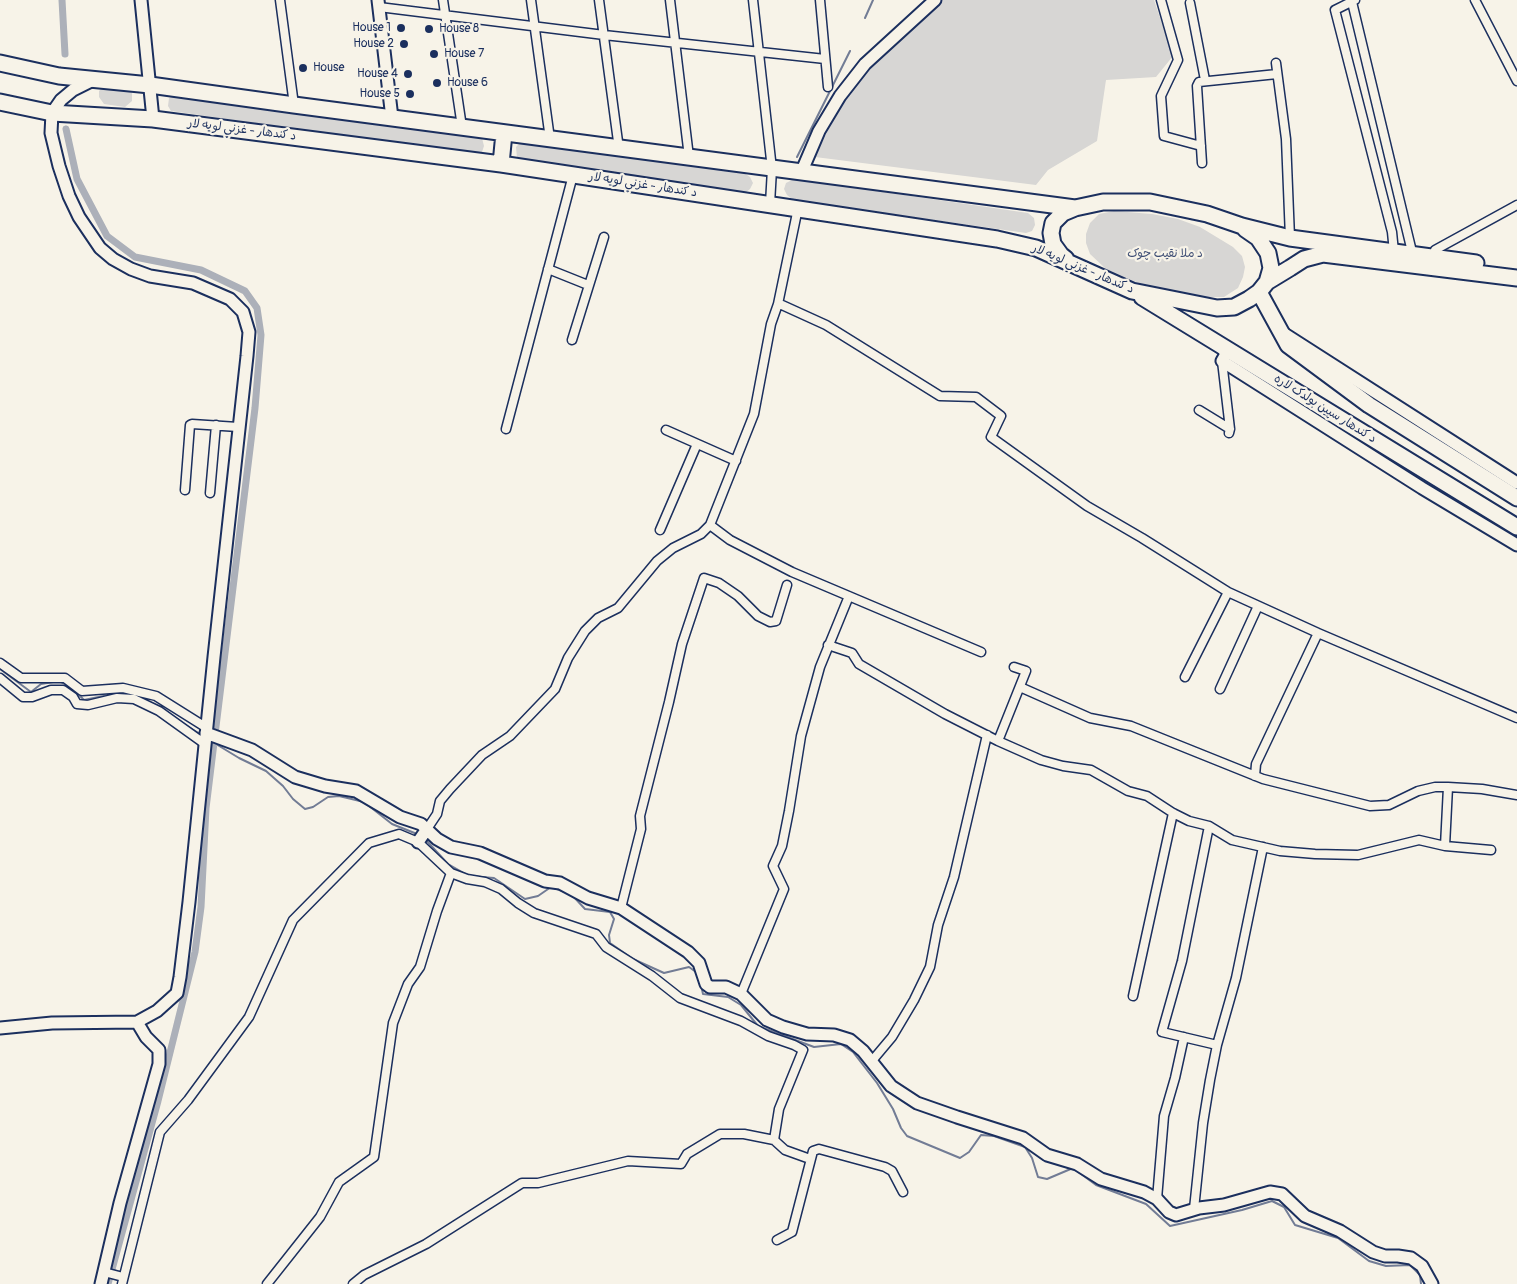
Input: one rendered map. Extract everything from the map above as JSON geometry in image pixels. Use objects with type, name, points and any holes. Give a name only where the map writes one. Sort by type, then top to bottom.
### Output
[{"type":"highway","name":"د کندهار - غزني لويه لار","points":[[0,63],[59,76],[150,85],[619,149],[1075,208],[1104,202],[1150,202],[1207,214],[1242,226],[1290,238],[1394,252],[1413,260],[1432,256],[1517,268]]},
{"type":"highway","name":"د کندهار - غزني لويه لار","points":[[0,102],[52,113],[152,119],[501,164],[997,239],[1036,248],[1132,292],[1217,308],[1234,307],[1249,299],[1304,259],[1323,254],[1413,260],[1517,278]]},
{"type":"highway","points":[[501,164],[504,133]]},
{"type":"highway","points":[[1073,265],[1061,255],[1053,244],[1051,233],[1054,223],[1063,213],[1075,208]]},
{"type":"highway","name":"د کندهار - غزني لويه لار","points":[[1242,226],[1258,238],[1268,253],[1271,268],[1263,287]]},
{"type":"highway","points":[[1263,287],[1280,331],[1288,345],[1369,405],[1517,498]]},
{"type":"highway","name":"د کندهار سپین بولدک لاره","points":[[1132,292],[1517,527]]},
{"type":"street","points":[[141,0],[152,119]]},
{"type":"street","points":[[280,0],[294,105]]},
{"type":"street","points":[[443,0],[462,127]]},
{"type":"street","points":[[531,0],[550,139]]},
{"type":"street","points":[[599,0],[619,149]]},
{"type":"street","points":[[670,0],[689,157]]},
{"type":"street","points":[[752,0],[772,169],[770,204]]},
{"type":"street","points":[[820,0],[828,87]]},
{"type":"street","points":[[801,173],[819,131],[840,96],[864,64],[935,0]]},
{"type":"street","points":[[1161,0],[1178,60],[1161,96],[1164,136],[1201,146]]},
{"type":"street","points":[[1474,0],[1517,81]]},
{"type":"street","points":[[1394,252],[1392,232],[1335,10],[1354,1],[1413,260]]},
{"type":"street","points":[[392,118],[378,3],[444,14],[604,35],[825,59]]},
{"type":"street","points":[[1190,3],[1205,80]]},
{"type":"street","points":[[1276,63],[1286,139],[1290,238]]},
{"type":"street","points":[[1202,163],[1197,86],[1199,82],[1277,74]]},
{"type":"street","points":[[0,1028],[52,1023],[137,1022],[158,1011],[177,993],[190,902],[249,332],[243,312],[230,298],[193,283],[150,276],[131,269],[113,259],[100,248],[89,234],[69,196],[58,166],[51,133],[52,113],[61,100],[73,90],[95,79]]},
{"type":"street","points":[[506,429],[573,175]]},
{"type":"street","points":[[1432,256],[1436,250],[1517,205]]},
{"type":"street","points":[[423,835],[437,814],[440,801],[450,789],[482,755],[510,736],[554,689],[568,658],[585,631],[598,618],[618,608],[657,561],[673,548],[701,534],[710,525],[754,414],[771,324],[778,304],[798,208]]},
{"type":"street","points":[[572,340],[604,237]]},
{"type":"street","points":[[548,268],[588,285]]},
{"type":"street","points":[[778,304],[826,325],[940,396],[976,397],[1001,416],[991,437],[1087,506],[1228,592],[1318,633],[1517,718]]},
{"type":"street","points":[[1280,331],[1517,483]]},
{"type":"street","points":[[1199,410],[1230,431],[1222,361],[1226,354],[1221,345]]},
{"type":"street","points":[[1222,361],[1422,488],[1517,545]]},
{"type":"street","points":[[185,490],[190,425],[238,427]]},
{"type":"street","points":[[210,492],[216,425]]},
{"type":"street","points":[[666,430],[736,460]]},
{"type":"street","points":[[660,530],[696,444]]},
{"type":"street","points":[[710,525],[730,540],[792,572],[981,652]]},
{"type":"street","points":[[621,908],[641,829],[640,816],[682,644],[704,578],[719,583],[738,596],[758,616],[770,622],[776,622],[787,585]]},
{"type":"street","points":[[1185,677],[1228,592]]},
{"type":"street","points":[[741,994],[784,889],[773,866],[782,846],[790,810],[801,736],[820,667],[849,596]]},
{"type":"street","points":[[1220,689],[1258,606]]},
{"type":"street","points":[[1255,776],[1256,764],[1318,633]]},
{"type":"street","points":[[828,645],[852,654],[859,664],[945,714],[998,741],[1055,764],[1091,770],[1128,791],[1147,796],[1173,813],[1189,821],[1209,826],[1232,840],[1280,851],[1315,854],[1358,855],[1419,840],[1445,846],[1491,850]]},
{"type":"street","points":[[0,663],[21,678],[65,678],[82,691],[123,688],[156,696],[206,735]]},
{"type":"street","points":[[998,741],[1026,670],[1014,667]]},
{"type":"street","points":[[0,678],[23,697],[32,697],[52,690],[63,690],[73,697],[77,704],[88,705],[117,698],[134,699],[206,735],[252,750],[295,776],[325,786],[356,791],[400,817],[421,824],[423,835],[451,874],[485,882],[501,889],[534,913],[596,934],[606,948],[652,976],[680,998],[740,1021],[768,1036],[803,1050],[779,1109],[774,1140]]},
{"type":"street","points":[[1020,687],[1090,718],[1131,726],[1255,776],[1370,806],[1389,804],[1418,791],[1448,787],[1482,789],[1517,795]]},
{"type":"street","points":[[871,1062],[892,1037],[914,1000],[930,967],[938,924],[954,877],[987,735]]},
{"type":"street","points":[[1445,846],[1448,787]]},
{"type":"street","points":[[1134,996],[1173,813]]},
{"type":"street","points":[[1209,826],[1182,961],[1162,1032],[1217,1045]]},
{"type":"street","points":[[137,1022],[146,1037],[159,1050],[159,1064],[120,1203],[103,1278],[122,1280],[160,1132],[188,1100],[249,1017],[293,920],[369,843],[399,834],[423,835],[451,848],[480,853],[546,881],[560,883],[588,898],[621,908],[688,952],[699,963],[706,984],[710,987],[726,987],[741,994],[767,1020],[783,1027],[807,1034],[834,1035],[850,1040],[863,1051],[891,1086],[917,1103],[957,1118],[1023,1138],[1047,1155],[1078,1164],[1101,1180],[1144,1192],[1156,1199],[1169,1212],[1176,1214],[1194,1209],[1224,1205],[1270,1192],[1282,1194],[1306,1216],[1340,1231],[1373,1252],[1385,1256],[1411,1258],[1422,1266],[1432,1284]]},
{"type":"street","points":[[1194,1209],[1203,1123],[1217,1045],[1236,978],[1263,847]]},
{"type":"street","points":[[267,1284],[320,1217],[339,1182],[374,1157],[393,1023],[408,984],[420,967],[437,911],[451,874]]},
{"type":"street","points":[[1156,1199],[1164,1116],[1184,1037]]},
{"type":"street","points":[[353,1284],[364,1275],[426,1244],[522,1183],[538,1183],[628,1161],[681,1164],[687,1154],[720,1134],[744,1134],[774,1140],[785,1150],[810,1160]]},
{"type":"street","points":[[777,1240],[792,1232],[813,1151],[819,1149],[892,1170],[903,1192]]},
{"type":"green space","points":[[943,0],[1154,0],[1173,56],[1156,77],[1106,80],[1097,141],[1048,170],[1036,185],[815,157],[838,110],[868,69]]},
{"type":"green space","points":[[103,87],[128,89],[132,93],[132,101],[125,107],[104,104],[99,97],[99,91]]},
{"type":"green space","points":[[175,95],[475,133],[482,138],[484,146],[482,152],[475,154],[171,111],[168,106],[169,98]]},
{"type":"green space","points":[[525,142],[744,173],[750,177],[753,183],[745,193],[732,192],[522,161],[517,158],[516,147],[520,143]]},
{"type":"green space","points":[[794,179],[1028,213],[1034,218],[1035,225],[1032,231],[1026,233],[793,200],[784,189],[786,183]]},
{"type":"green space","name":"د ملا نقيب چوک","points":[[1114,211],[1152,214],[1178,219],[1200,227],[1233,247],[1242,256],[1245,267],[1238,288],[1224,297],[1193,297],[1150,288],[1106,269],[1090,254],[1086,243],[1086,234],[1090,223],[1099,214]]},
{"type":"waterway","points":[[62,0],[65,54]]},
{"type":"waterway","points":[[865,18],[873,0]]},
{"type":"waterway","points":[[797,157],[850,51]]},
{"type":"waterway","points":[[66,129],[77,179],[107,236],[135,257],[201,270],[245,291],[257,308],[261,335],[255,408],[206,808],[201,907],[195,952],[158,1101],[108,1284]]},
{"type":"waterway","points":[[0,669],[31,692],[41,684],[59,681],[71,687],[84,700],[118,693],[125,695]]},
{"type":"waterway","points":[[179,721],[200,734]]},
{"type":"waterway","points":[[211,741],[239,758],[266,771],[305,809],[313,807],[328,797],[339,796],[364,802],[392,824],[417,834]]},
{"type":"waterway","points":[[425,839],[448,864],[469,876],[494,878],[525,899],[538,896],[551,887],[568,893]]},
{"type":"waterway","points":[[572,895],[585,909],[610,912],[614,919],[609,935],[610,943],[633,959],[664,973],[689,967],[696,972]]},
{"type":"waterway","points":[[701,985],[703,994],[728,997],[741,1005],[758,1026],[814,1047],[841,1044],[853,1052],[877,1083],[907,1136],[960,1158],[969,1152],[981,1135],[994,1136],[1025,1147],[1032,1158],[1038,1177],[1047,1179],[1073,1168],[1096,1185],[1146,1204],[1170,1226],[1242,1210],[1272,1201],[1284,1207],[1295,1225],[1338,1238],[1369,1261],[1386,1266],[1410,1265],[1420,1275],[1421,1284]]},
{"type":"place","name":"House 1","points":[[401,28]]},
{"type":"place","name":"House 8","points":[[429,29]]},
{"type":"place","name":"House 2","points":[[404,44]]},
{"type":"place","name":"House 7","points":[[434,54]]},
{"type":"place","name":"House","points":[[303,68]]},
{"type":"place","name":"House 4","points":[[408,74]]},
{"type":"place","name":"House 6","points":[[437,83]]},
{"type":"place","name":"House 5","points":[[410,94]]}]
